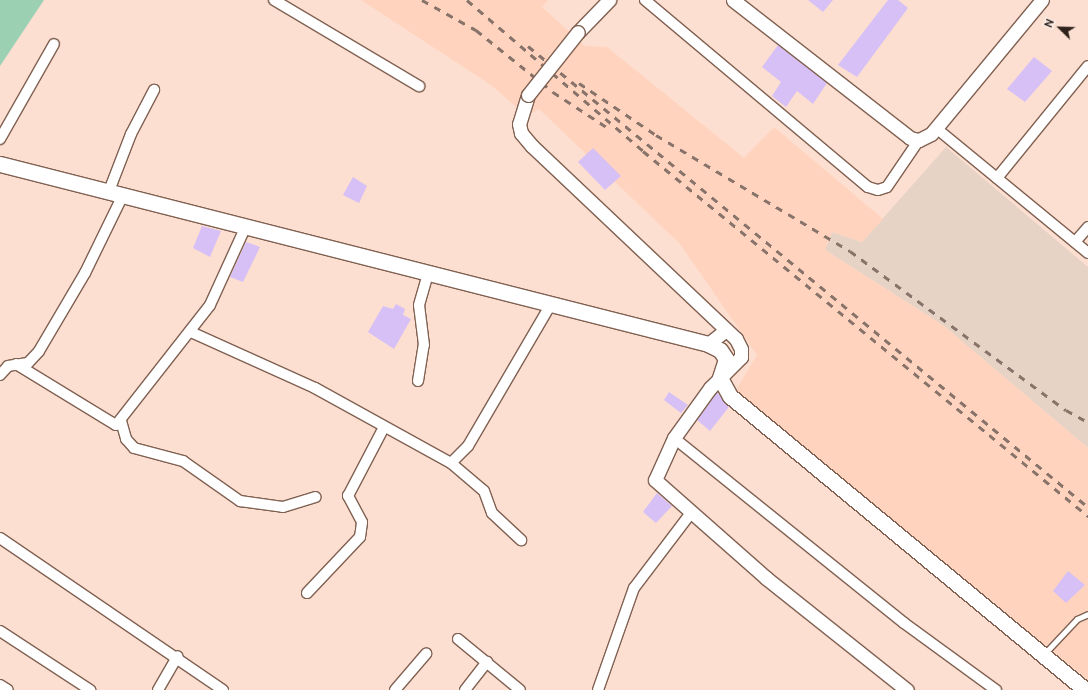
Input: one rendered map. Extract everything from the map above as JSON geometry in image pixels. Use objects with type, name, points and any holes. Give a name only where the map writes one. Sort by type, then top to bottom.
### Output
[{"type":"main road","points":[[0,164],[708,344],[720,350],[726,359],[720,378],[730,396],[1086,690]]},
{"type":"street","points":[[274,0],[419,86]]},
{"type":"street","points":[[609,0],[578,32],[528,95],[519,124],[528,142],[736,339],[741,357],[720,378],[674,438],[655,480],[691,513],[907,690]]},
{"type":"street","points":[[645,0],[868,187],[878,190],[887,186],[919,140],[936,128],[1042,0]]},
{"type":"street","points":[[739,2],[910,138],[919,140]]},
{"type":"street","points":[[0,139],[54,44]]},
{"type":"street","points":[[997,178],[1088,66]]},
{"type":"street","points":[[0,375],[16,364],[28,363],[39,351],[85,273],[116,193],[131,134],[154,90]]},
{"type":"street","points":[[936,128],[1088,253]]},
{"type":"street","points":[[16,364],[109,423],[116,425],[121,421],[156,369],[191,332],[220,290],[246,226]]},
{"type":"street","points":[[1075,242],[1088,227]]},
{"type":"street","points":[[418,381],[424,345],[419,305],[428,273]]},
{"type":"street","points":[[451,463],[468,446],[551,304]]},
{"type":"street","points":[[708,344],[726,330]]},
{"type":"street","points":[[191,332],[315,388],[451,463],[484,491],[492,513],[521,540]]},
{"type":"street","points":[[121,421],[126,439],[134,448],[183,461],[240,501],[283,507],[316,496]]},
{"type":"street","points":[[307,593],[360,537],[362,522],[348,496],[384,427]]},
{"type":"street","points":[[674,438],[904,623],[996,690]]},
{"type":"street","points":[[598,690],[634,588],[691,513]]},
{"type":"street","points":[[0,538],[178,656],[223,690]]},
{"type":"street","points":[[0,631],[90,690]]},
{"type":"street","points":[[458,639],[520,690]]},
{"type":"street","points":[[395,690],[426,654]]},
{"type":"street","points":[[158,690],[178,656]]},
{"type":"street","points":[[465,690],[487,662]]},
{"type":"street","points":[[0,685],[8,690]]},
{"type":"lane","points":[[1044,655],[1077,618],[1088,614]]},
{"type":"shaded area","points":[[361,0],[548,0],[542,7],[585,46],[607,47],[744,158],[774,127],[883,219],[862,242],[832,232],[825,250],[944,326],[1088,448],[1088,680],[736,390],[757,355],[680,244],[539,109],[527,116],[491,85]]},
{"type":"shaded area","points":[[946,147],[1088,267],[1088,448],[944,326],[825,250],[832,232],[862,242]]},
{"type":"green space","points":[[0,0],[44,0],[0,66]]},
{"type":"building","points":[[808,0],[833,0],[823,12]]},
{"type":"building","points":[[888,0],[898,0],[908,8],[857,77],[838,65]]},
{"type":"building","points":[[778,45],[827,83],[813,104],[797,91],[786,107],[772,96],[781,82],[762,67]]},
{"type":"building","points":[[1034,57],[1052,71],[1025,102],[1007,89]]},
{"type":"building","points":[[593,148],[621,176],[605,190],[578,162]]},
{"type":"building","points":[[353,177],[367,186],[359,203],[343,195]]},
{"type":"building","points":[[202,226],[221,231],[210,257],[193,248]]},
{"type":"building","points":[[246,242],[260,247],[243,282],[230,277]]},
{"type":"building","points":[[396,304],[405,309],[403,315],[411,319],[394,349],[368,332],[383,306],[393,309]]},
{"type":"building","points":[[669,392],[688,405],[681,413],[664,400]]},
{"type":"building","points":[[717,392],[729,407],[710,431],[697,420]]},
{"type":"building","points":[[657,493],[672,506],[656,523],[643,512]]},
{"type":"building","points":[[1068,571],[1085,585],[1066,603],[1053,591]]},
{"type":"railway","points":[[422,0],[476,30],[553,92],[611,130]]},
{"type":"railway","points":[[467,0],[643,151],[1088,516]]},
{"type":"railway","points":[[528,46],[1088,507]]},
{"type":"railway","points":[[579,83],[656,135],[850,251],[1066,410],[1088,422]]}]
